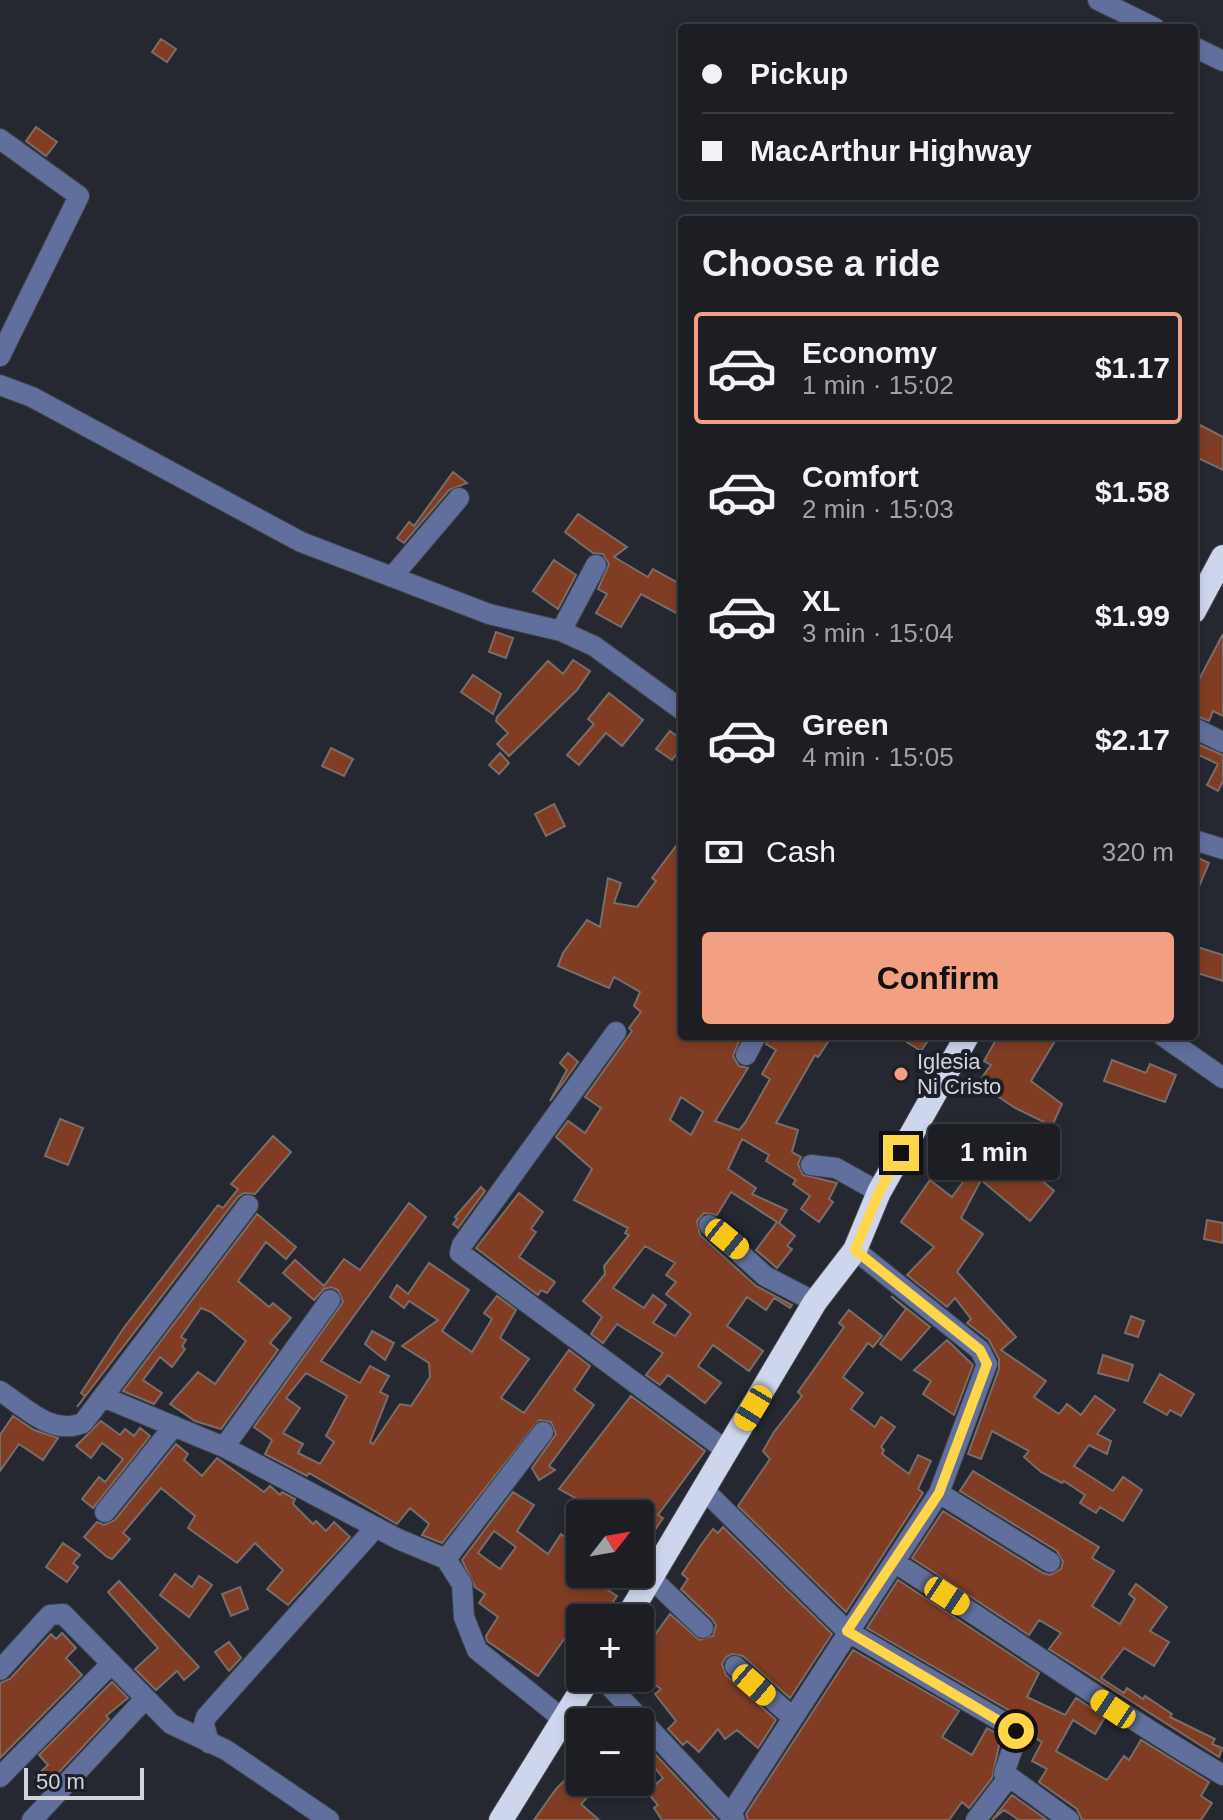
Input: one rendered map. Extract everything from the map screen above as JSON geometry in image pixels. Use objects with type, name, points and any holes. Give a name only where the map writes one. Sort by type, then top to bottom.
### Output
[{"type":"highway","points":[[1198,604],[1223,557]]},
{"type":"highway","points":[[654,1573],[815,1302],[855,1250],[879,1192],[965,1040]]},
{"type":"highway","points":[[501,1820],[581,1692]]},
{"type":"street","points":[[1098,0],[1147,24]]},
{"type":"street","points":[[1198,49],[1223,61]]},
{"type":"street","points":[[0,139],[79,196],[0,356]]},
{"type":"street","points":[[0,385],[32,397],[301,542],[489,614],[561,631],[619,661],[678,704]]},
{"type":"street","points":[[392,577],[459,498]]},
{"type":"street","points":[[561,631],[596,565]]},
{"type":"street","points":[[1198,730],[1223,742]]},
{"type":"street","points":[[1198,841],[1223,849]]},
{"type":"street","points":[[616,1032],[462,1245],[460,1253],[727,1451]]},
{"type":"street","points":[[1169,1040],[1223,1078]]},
{"type":"street","points":[[811,1165],[836,1168],[879,1192]]},
{"type":"street","points":[[0,1391],[54,1426],[67,1430],[83,1423],[248,1205]]},
{"type":"street","points":[[709,1225],[765,1276],[815,1302]]},
{"type":"street","points":[[615,1692],[732,1818],[792,1717],[939,1493],[987,1364],[986,1358],[855,1250]]},
{"type":"street","points":[[224,1447],[330,1300]]},
{"type":"street","points":[[103,1397],[224,1447],[376,1527],[446,1559],[462,1584],[464,1617],[477,1650],[564,1720]]},
{"type":"street","points":[[105,1512],[174,1426]]},
{"type":"street","points":[[446,1559],[543,1432]]},
{"type":"street","points":[[703,1489],[847,1631],[1016,1731],[1004,1766],[1008,1778],[1069,1820]]},
{"type":"street","points":[[939,1493],[1050,1562]]},
{"type":"street","points":[[209,1743],[204,1724],[206,1717],[376,1527]]},
{"type":"street","points":[[894,1562],[1040,1656],[1135,1724],[1223,1775]]},
{"type":"street","points":[[654,1581],[703,1628]]},
{"type":"street","points":[[0,1670],[57,1612],[171,1724],[226,1750],[329,1820]]},
{"type":"street","points":[[0,1777],[111,1664]]},
{"type":"street","points":[[735,1666],[792,1717]]},
{"type":"street","points":[[32,1820],[145,1699]]},
{"type":"street","points":[[976,1820],[1008,1778]]},
{"type":"building","points":[[161,39],[176,49],[167,62],[152,52]]},
{"type":"building","points":[[36,127],[57,142],[46,156],[26,141]]},
{"type":"building","points":[[1198,424],[1223,437],[1223,470],[1198,458]]},
{"type":"building","points":[[453,472],[467,483],[449,490],[404,543],[397,538],[409,522],[414,526]]},
{"type":"building","points":[[578,514],[627,547],[614,557],[648,577],[653,569],[678,583],[676,613],[641,594],[621,627],[596,613],[607,594],[598,589],[609,564],[603,554],[593,553],[565,532]]},
{"type":"building","points":[[554,560],[576,575],[558,609],[533,591]]},
{"type":"building","points":[[496,632],[513,638],[506,658],[489,652]]},
{"type":"building","points":[[1223,634],[1223,716],[1213,711],[1209,721],[1198,717],[1198,681]]},
{"type":"building","points":[[573,660],[590,671],[577,690],[509,756],[497,744],[508,733],[496,721],[497,717],[548,661],[563,674]]},
{"type":"building","points":[[473,675],[501,694],[493,714],[461,692]]},
{"type":"building","points":[[609,693],[643,720],[622,746],[606,733],[579,765],[567,755],[594,724],[588,719]]},
{"type":"building","points":[[670,731],[678,737],[678,752],[672,760],[656,749]]},
{"type":"building","points":[[1198,744],[1223,755],[1223,781],[1218,791],[1207,785],[1218,764],[1198,755]]},
{"type":"building","points":[[331,748],[353,759],[344,776],[322,766]]},
{"type":"building","points":[[500,753],[509,763],[499,774],[489,765]]},
{"type":"building","points":[[554,804],[565,826],[546,836],[535,814]]},
{"type":"building","points":[[678,843],[678,1040],[739,1040],[733,1056],[739,1066],[748,1068],[715,1121],[739,1130],[745,1123],[770,1079],[762,1074],[776,1050],[766,1044],[768,1040],[829,1040],[818,1057],[815,1055],[776,1123],[798,1130],[792,1152],[801,1157],[798,1164],[803,1175],[837,1183],[829,1199],[833,1202],[819,1222],[801,1209],[810,1196],[793,1184],[796,1180],[766,1161],[769,1155],[742,1139],[728,1169],[756,1188],[752,1194],[787,1210],[779,1223],[795,1236],[787,1246],[792,1249],[777,1268],[756,1250],[777,1222],[731,1192],[717,1215],[704,1213],[697,1221],[700,1235],[756,1286],[792,1305],[790,1308],[774,1298],[766,1310],[747,1297],[727,1326],[763,1351],[749,1371],[713,1345],[698,1366],[721,1383],[705,1403],[668,1375],[660,1385],[646,1375],[663,1353],[617,1324],[603,1343],[591,1334],[602,1317],[583,1301],[605,1274],[604,1266],[629,1235],[625,1233],[628,1228],[574,1200],[592,1169],[556,1137],[568,1121],[585,1133],[601,1108],[585,1097],[632,1031],[629,1028],[641,1012],[634,1006],[640,992],[614,977],[609,988],[558,966],[563,953],[587,920],[600,927],[608,878],[621,883],[614,903],[637,907],[656,881],[652,878]],"holes":[[[681,1097],[703,1112],[691,1135],[670,1120]],[[645,1246],[675,1263],[666,1275],[676,1282],[666,1294],[691,1314],[675,1336],[653,1323],[666,1305],[653,1295],[644,1308],[613,1288]]]},
{"type":"building","points":[[1198,858],[1209,863],[1198,889]]},
{"type":"building","points":[[1198,947],[1223,955],[1223,981],[1198,973]]},
{"type":"building","points":[[903,1040],[928,1040],[921,1051]]},
{"type":"building","points":[[996,1040],[1056,1040],[1031,1081],[1062,1104],[1052,1126],[1015,1108],[978,1083],[991,1065],[984,1061]]},
{"type":"building","points":[[568,1053],[578,1062],[550,1101],[567,1070],[560,1063]]},
{"type":"building","points":[[1112,1060],[1146,1073],[1150,1064],[1176,1075],[1165,1102],[1104,1081]]},
{"type":"building","points":[[60,1119],[83,1128],[68,1165],[45,1156]]},
{"type":"building","points":[[952,1132],[977,1148],[987,1133],[1054,1191],[1030,1221],[981,1180],[961,1218],[983,1234],[957,1272],[1016,1337],[1001,1350],[1046,1381],[1034,1397],[1059,1414],[1067,1404],[1081,1415],[1095,1396],[1115,1410],[1097,1434],[1111,1441],[1107,1454],[1089,1445],[1074,1466],[1113,1491],[1123,1477],[1142,1490],[1123,1521],[1100,1507],[1096,1513],[1080,1503],[1085,1495],[1064,1481],[1062,1483],[1041,1472],[1024,1457],[1029,1451],[992,1431],[981,1459],[968,1454],[999,1369],[999,1359],[989,1340],[967,1323],[971,1319],[955,1298],[947,1307],[907,1275],[934,1247],[901,1222],[930,1180],[952,1197],[976,1164],[945,1143]]},
{"type":"building","points":[[273,1136],[291,1152],[255,1194],[244,1193],[238,1197],[77,1407],[85,1396],[81,1393],[123,1329],[218,1205],[223,1208],[238,1189],[231,1184]]},
{"type":"building","points":[[481,1187],[485,1191],[458,1228],[453,1224],[457,1219],[455,1217]]},
{"type":"building","points":[[519,1193],[543,1212],[531,1229],[536,1232],[519,1257],[555,1282],[547,1293],[541,1290],[538,1295],[476,1248]]},
{"type":"building","points":[[409,1203],[426,1217],[321,1361],[360,1383],[370,1366],[389,1376],[380,1392],[388,1396],[370,1442],[373,1444],[400,1404],[411,1406],[430,1377],[429,1363],[402,1346],[438,1320],[409,1301],[404,1308],[390,1297],[397,1285],[408,1294],[429,1263],[469,1290],[442,1331],[472,1352],[492,1319],[484,1313],[497,1296],[516,1310],[500,1338],[529,1359],[501,1398],[524,1413],[569,1350],[590,1366],[574,1390],[594,1405],[549,1466],[555,1470],[539,1480],[532,1468],[556,1434],[551,1422],[539,1420],[442,1543],[422,1535],[429,1524],[410,1508],[397,1524],[309,1473],[307,1476],[265,1454],[272,1440],[254,1427],[343,1302],[338,1290],[331,1287],[324,1289],[314,1300],[283,1273],[295,1260],[324,1286],[344,1259],[360,1270]],"holes":[[[306,1373],[347,1396],[326,1436],[334,1442],[320,1464],[298,1453],[303,1444],[283,1433],[300,1408],[286,1398]]]},
{"type":"building","points":[[257,1214],[296,1247],[286,1259],[266,1242],[238,1281],[269,1307],[273,1303],[291,1318],[270,1343],[278,1350],[221,1429],[195,1421],[170,1404],[198,1372],[215,1384],[246,1341],[211,1312],[201,1308],[181,1337],[186,1340],[182,1346],[185,1349],[172,1367],[160,1357],[143,1380],[162,1393],[154,1404],[123,1391]]},
{"type":"building","points":[[1207,1220],[1223,1223],[1223,1243],[1204,1239]]},
{"type":"building","points":[[891,1296],[930,1327],[901,1360],[880,1344],[906,1309]]},
{"type":"building","points":[[849,1310],[882,1336],[873,1347],[868,1343],[843,1377],[863,1393],[851,1409],[875,1427],[881,1417],[895,1427],[881,1447],[884,1450],[882,1454],[909,1474],[918,1455],[931,1461],[918,1489],[923,1493],[846,1612],[738,1506],[770,1459],[763,1451],[802,1396],[798,1392],[844,1327],[839,1323]]},
{"type":"building","points":[[1131,1316],[1144,1321],[1138,1337],[1125,1333]]},
{"type":"building","points":[[372,1331],[394,1343],[385,1360],[365,1344]]},
{"type":"building","points":[[947,1340],[973,1365],[954,1415],[923,1394],[931,1381],[914,1370]]},
{"type":"building","points":[[1103,1355],[1133,1365],[1128,1381],[1098,1373]]},
{"type":"building","points":[[1160,1374],[1194,1394],[1181,1416],[1170,1410],[1167,1415],[1144,1402]]},
{"type":"building","points":[[631,1396],[705,1451],[658,1515],[663,1518],[654,1531],[654,1500],[576,1500],[559,1489]]},
{"type":"building","points":[[13,1416],[34,1430],[58,1438],[43,1460],[19,1444],[0,1471],[0,1435]]},
{"type":"building","points":[[101,1421],[120,1435],[125,1429],[134,1436],[140,1428],[150,1436],[93,1508],[82,1499],[99,1477],[105,1482],[123,1459],[102,1443],[91,1458],[76,1446]]},
{"type":"building","points":[[176,1444],[188,1454],[184,1460],[202,1476],[217,1458],[264,1492],[270,1486],[280,1495],[282,1492],[295,1499],[293,1504],[313,1524],[316,1521],[326,1531],[334,1522],[350,1537],[288,1605],[267,1589],[283,1570],[255,1543],[237,1563],[188,1528],[195,1516],[161,1488],[123,1533],[130,1539],[112,1559],[107,1557],[84,1537],[97,1522],[104,1525],[115,1520]]},
{"type":"building","points":[[973,1471],[1099,1547],[1092,1558],[1114,1571],[1092,1606],[1120,1624],[1135,1599],[1129,1594],[1136,1584],[1167,1607],[1150,1631],[1169,1642],[1154,1666],[1124,1648],[1101,1678],[1124,1693],[1127,1688],[1143,1699],[1145,1696],[1172,1714],[1170,1717],[1215,1739],[1212,1744],[1222,1748],[1219,1757],[1049,1649],[1061,1633],[1039,1620],[1029,1635],[912,1558],[943,1511],[1043,1573],[1050,1575],[1061,1569],[1063,1562],[1057,1551],[960,1491]]},
{"type":"building","points":[[513,1492],[534,1505],[517,1531],[548,1554],[561,1534],[566,1538],[566,1588],[605,1588],[617,1596],[612,1604],[566,1604],[566,1636],[538,1676],[487,1641],[486,1636],[498,1617],[479,1603],[485,1594],[475,1587],[462,1560]],"holes":[[[494,1531],[516,1547],[500,1569],[478,1553]]]},
{"type":"building","points":[[723,1527],[832,1634],[790,1698],[743,1656],[732,1654],[726,1657],[722,1664],[726,1675],[776,1720],[758,1748],[737,1730],[725,1739],[718,1729],[699,1752],[687,1741],[683,1745],[668,1729],[676,1721],[655,1694],[661,1689],[654,1684],[654,1636],[670,1614],[699,1640],[713,1636],[716,1625],[712,1619],[681,1589],[688,1579],[682,1574],[701,1545],[713,1529],[718,1533]]},
{"type":"building","points":[[63,1543],[80,1555],[73,1563],[78,1567],[67,1582],[46,1567]]},
{"type":"building","points":[[175,1574],[192,1587],[199,1576],[212,1585],[189,1617],[160,1595]]},
{"type":"building","points":[[898,1580],[1039,1673],[1027,1697],[1065,1715],[1076,1698],[1105,1717],[1095,1734],[1073,1720],[1056,1751],[1107,1780],[1124,1756],[1129,1760],[1141,1740],[1209,1782],[1201,1796],[1212,1803],[1201,1820],[1082,1820],[1077,1809],[1039,1782],[1047,1769],[1032,1761],[1042,1742],[1030,1735],[1017,1715],[867,1628]]},
{"type":"building","points":[[119,1581],[199,1667],[184,1680],[177,1671],[156,1690],[135,1669],[158,1648],[108,1592]]},
{"type":"building","points":[[240,1587],[248,1609],[231,1616],[222,1594]]},
{"type":"building","points":[[62,1633],[76,1648],[66,1658],[82,1675],[0,1758],[0,1683],[10,1679],[51,1634],[56,1639]]},
{"type":"building","points":[[229,1642],[241,1658],[229,1671],[215,1652]]},
{"type":"building","points":[[853,1650],[959,1711],[942,1737],[972,1755],[987,1728],[1001,1736],[992,1778],[969,1808],[962,1802],[949,1820],[748,1820],[746,1814]]},
{"type":"building","points":[[112,1682],[128,1698],[106,1716],[109,1719],[44,1788],[35,1777],[48,1765],[39,1755]]},
{"type":"building","points":[[654,1753],[717,1820],[662,1820],[654,1808],[658,1805],[650,1796],[654,1796],[654,1786],[663,1778],[654,1767]]},
{"type":"building","points":[[566,1779],[566,1796],[588,1796],[581,1804],[599,1820],[534,1820]]},
{"type":"building","points":[[1012,1795],[1047,1820],[1019,1820],[1004,1810],[992,1820]]},
{"type":"place","name":"Iglesia Ni Cristo","points":[[901,1074]]},
{"type":"route","points":[[901,1153],[879,1192],[855,1250],[980,1350],[987,1364],[939,1493],[847,1631],[1016,1731]]}]
